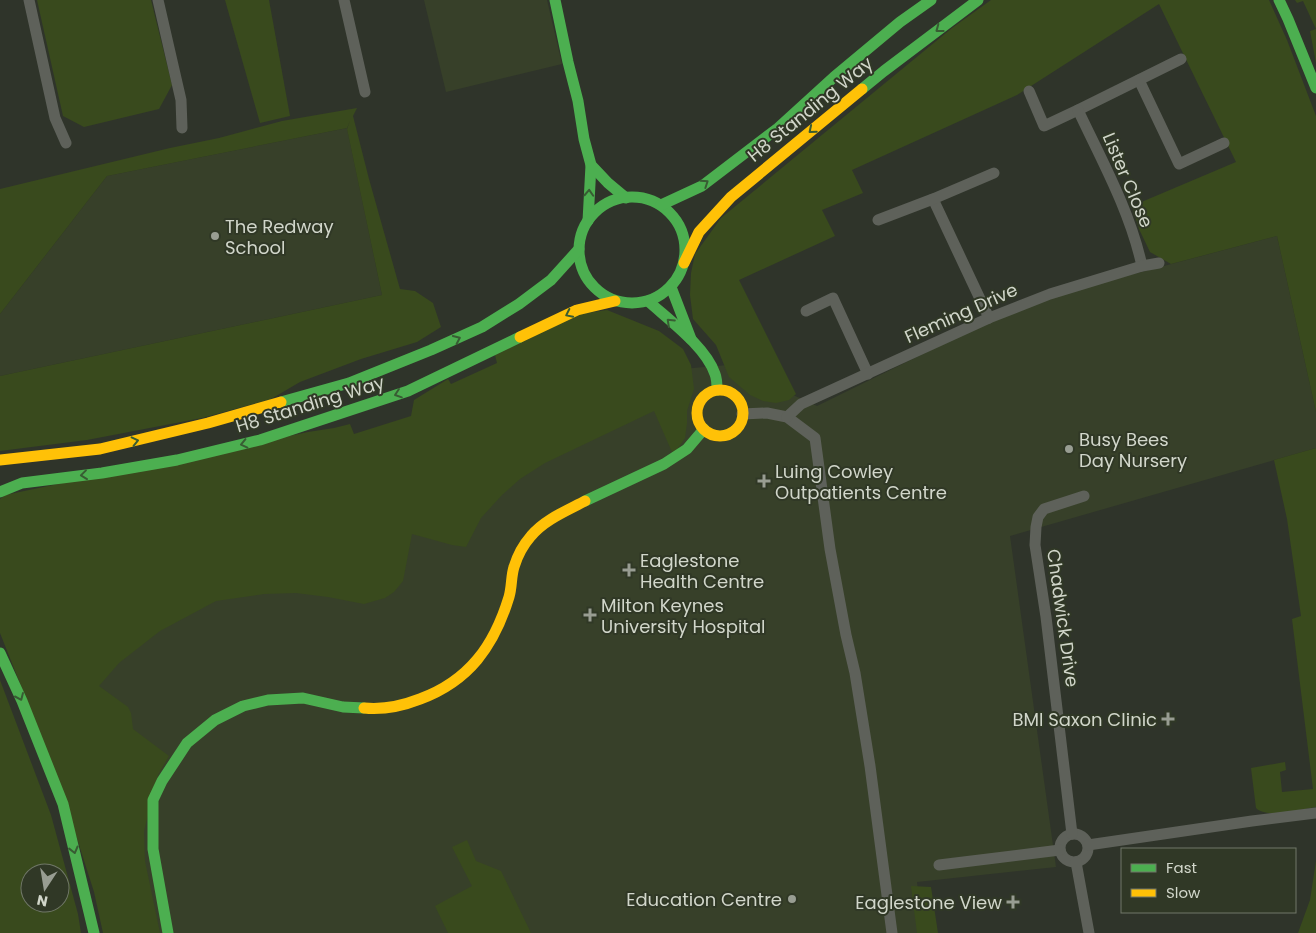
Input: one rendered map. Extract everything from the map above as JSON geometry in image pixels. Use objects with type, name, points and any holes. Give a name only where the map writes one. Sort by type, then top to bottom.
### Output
[{"type":"main road","points":[[555,0],[591,164],[588,221]]},
{"type":"main road","name":"H8 Standing Way","points":[[661,205],[702,186],[778,128],[834,77],[900,22],[930,0]]},
{"type":"main road","name":"H8 Standing Way","points":[[684,263],[699,232],[731,197],[884,71],[978,0]]},
{"type":"main road","points":[[1279,0],[1316,88]]},
{"type":"main road","points":[[591,164],[608,183],[626,198]]},
{"type":"main road","points":[[626,198],[648,199],[661,205],[674,216],[682,230],[686,247],[680,276],[672,287],[661,296],[632,304],[615,301],[600,293],[589,281],[581,266],[579,249],[580,239],[588,221],[596,211],[606,204],[626,198]]},
{"type":"main road","name":"H8 Standing Way","points":[[0,460],[100,449],[208,423],[349,384],[482,327],[519,304],[551,280],[579,249]]},
{"type":"main road","points":[[672,287],[692,342]]},
{"type":"main road","name":"H8 Standing Way","points":[[0,492],[22,483],[102,473],[176,460],[260,440],[408,391],[577,310],[615,301]]},
{"type":"main road","points":[[648,301],[692,342],[706,358],[715,375],[717,390]]},
{"type":"main road","points":[[717,390],[732,394],[738,399],[741,406],[742,414],[738,426],[728,434],[715,435],[704,429],[697,416],[697,409],[704,396],[717,390]]},
{"type":"main road","points":[[168,933],[153,849],[153,800],[162,781],[188,743],[215,720],[242,706],[268,700],[303,698],[343,707],[389,708],[429,696],[455,682],[473,665],[485,650],[498,627],[510,595],[514,566],[531,536],[551,519],[664,464],[687,449],[704,429]]},
{"type":"main road","points":[[0,653],[22,701],[63,804],[94,933]]},
{"type":"street","points":[[29,0],[56,118],[66,143]]},
{"type":"street","points":[[158,0],[181,100],[182,128]]},
{"type":"street","points":[[344,0],[365,92]]},
{"type":"street","points":[[1029,91],[1044,126],[1181,59]]},
{"type":"street","points":[[1139,80],[1179,164],[1224,142]]},
{"type":"street","name":"Lister Close","points":[[1078,110],[1128,220],[1142,266]]},
{"type":"street","points":[[878,220],[934,199],[994,173]]},
{"type":"street","points":[[934,199],[989,318]]},
{"type":"street","name":"Fleming Drive","points":[[787,417],[801,404],[989,318],[1050,294],[1142,266],[1159,263]]},
{"type":"street","points":[[806,311],[833,298],[868,374]]},
{"type":"street","points":[[742,414],[767,413],[787,417],[815,438],[832,558],[855,673],[870,766],[892,933]]},
{"type":"street","name":"Chadwick Drive","points":[[1072,834],[1047,625],[1035,545],[1038,517],[1044,509],[1084,496]]},
{"type":"street","points":[[1088,845],[1252,821],[1316,814]]},
{"type":"street","points":[[1072,834],[1081,835],[1087,841],[1087,854],[1081,861],[1067,860],[1060,850],[1064,837],[1072,834]]},
{"type":"street","points":[[939,865],[1060,850]]},
{"type":"street","points":[[1076,862],[1089,933]]},
{"type":"shaded area","points":[[424,0],[547,0],[562,64],[446,92]]},
{"type":"shaded area","name":"The Redway School","points":[[347,128],[382,295],[0,376],[0,314],[107,176]]},
{"type":"shaded area","name":"Milton Keynes University Hospital","points":[[1277,236],[1316,412],[1316,448],[1010,536],[1056,867],[917,882],[923,933],[132,933],[59,650],[670,370],[740,364],[769,384],[817,406],[992,320],[1066,292]]},
{"type":"green space","points":[[37,0],[151,0],[172,85],[159,109],[84,127],[63,116]]},
{"type":"green space","points":[[225,0],[269,0],[290,116],[260,123]]},
{"type":"green space","points":[[991,0],[1269,0],[1287,40],[1316,116],[1316,412],[1277,236],[1171,264],[1150,252],[1139,229],[1132,206],[1236,162],[1159,4],[1017,95],[852,170],[863,193],[822,210],[835,236],[739,280],[796,394],[789,400],[776,403],[763,401],[750,395],[729,377],[716,345],[693,319],[690,295],[691,273],[695,254],[721,218],[952,28]]},
{"type":"green space","points":[[1295,0],[1316,0],[1316,29],[1303,1],[1297,3]]},
{"type":"green space","points":[[1316,29],[1316,63],[1310,31]]},
{"type":"green space","points":[[357,108],[353,116],[400,289],[415,291],[433,303],[441,327],[417,342],[361,359],[300,382],[271,399],[202,418],[87,440],[0,451],[0,376],[382,295],[347,129],[350,121],[347,128],[107,176],[0,314],[0,189],[219,138],[282,121]]},
{"type":"green space","points":[[607,310],[659,331],[683,349],[691,365],[694,389],[687,411],[685,438],[676,451],[672,452],[654,411],[545,463],[520,479],[481,518],[466,547],[412,534],[403,581],[394,592],[385,598],[364,604],[296,593],[264,594],[216,601],[160,631],[119,663],[99,686],[128,707],[131,713],[133,729],[169,756],[158,775],[144,831],[145,861],[160,933],[103,933],[94,892],[59,782],[0,633],[0,499],[5,495],[350,424],[354,434],[411,416],[414,400],[448,379],[451,384],[497,363],[495,355],[579,314]]},
{"type":"green space","points":[[1316,448],[1316,807],[1268,813],[1256,808],[1251,768],[1285,762],[1286,770],[1280,772],[1282,792],[1313,789],[1292,619],[1301,616],[1287,519],[1274,460]]},
{"type":"green space","points":[[0,680],[51,815],[64,863],[20,863],[20,913],[70,913],[70,885],[81,933],[0,933]]},
{"type":"green space","points":[[467,840],[476,861],[501,871],[531,933],[448,933],[435,906],[472,886],[452,847]]},
{"type":"green space","points":[[1316,861],[1316,933],[1298,933],[1310,900]]},
{"type":"green space","points":[[911,886],[931,887],[938,933],[917,933]]},
{"type":"traffic: fast","points":[[555,0],[591,165],[588,221]]},
{"type":"traffic: fast","points":[[661,205],[702,186],[778,128],[834,77],[900,22],[931,0]]},
{"type":"traffic: fast","points":[[862,89],[978,0]]},
{"type":"traffic: fast","points":[[1279,0],[1316,88]]},
{"type":"traffic: fast","points":[[591,165],[626,198]]},
{"type":"traffic: fast","points":[[632,197],[652,201],[669,213],[681,230],[685,250],[681,270],[669,287],[652,299],[632,303],[612,299],[595,287],[583,270],[579,250],[583,230],[595,213],[612,201],[632,197]]},
{"type":"traffic: fast","points":[[281,402],[349,383],[482,327],[519,304],[551,280],[579,249]]},
{"type":"traffic: fast","points":[[671,287],[691,339]]},
{"type":"traffic: fast","points":[[648,301],[686,334],[704,354],[715,374],[717,390]]},
{"type":"traffic: fast","points":[[0,492],[22,483],[102,473],[177,460],[260,440],[408,391],[520,337]]},
{"type":"traffic: fast","points":[[585,501],[664,464],[687,449],[704,429]]},
{"type":"traffic: fast","points":[[0,653],[22,701],[63,804],[94,933]]},
{"type":"traffic: fast","points":[[168,933],[153,849],[153,800],[162,781],[187,743],[215,720],[243,706],[268,700],[303,698],[343,707],[364,708]]},
{"type":"traffic: slow","points":[[684,263],[699,232],[731,197],[862,89]]},
{"type":"traffic: slow","points":[[520,337],[577,310],[615,301]]},
{"type":"traffic: slow","points":[[720,390],[733,394],[739,400],[743,413],[739,426],[733,432],[720,436],[707,432],[701,426],[697,413],[701,400],[707,394],[720,390]]},
{"type":"traffic: slow","points":[[0,460],[100,449],[208,423],[281,402]]},
{"type":"traffic: slow","points":[[364,708],[385,708],[413,701],[437,691],[466,672],[477,660],[496,631],[509,597],[515,563],[526,543],[536,530],[563,512],[585,501]]},
{"type":"place","name":"The Redway School","points":[[215,236]]},
{"type":"place","name":"Busy Bees Day Nursery","points":[[1069,449]]},
{"type":"place","name":"Luing Cowley Outpatients Centre","points":[[764,481]]},
{"type":"place","name":"Eaglestone Health Centre","points":[[629,570]]},
{"type":"place","name":"Milton Keynes University Hospital","points":[[590,615]]},
{"type":"place","name":"BMI Saxon Clinic","points":[[1168,719]]},
{"type":"place","name":"Education Centre","points":[[792,899]]},
{"type":"place","name":"Eaglestone View","points":[[1013,902]]}]
